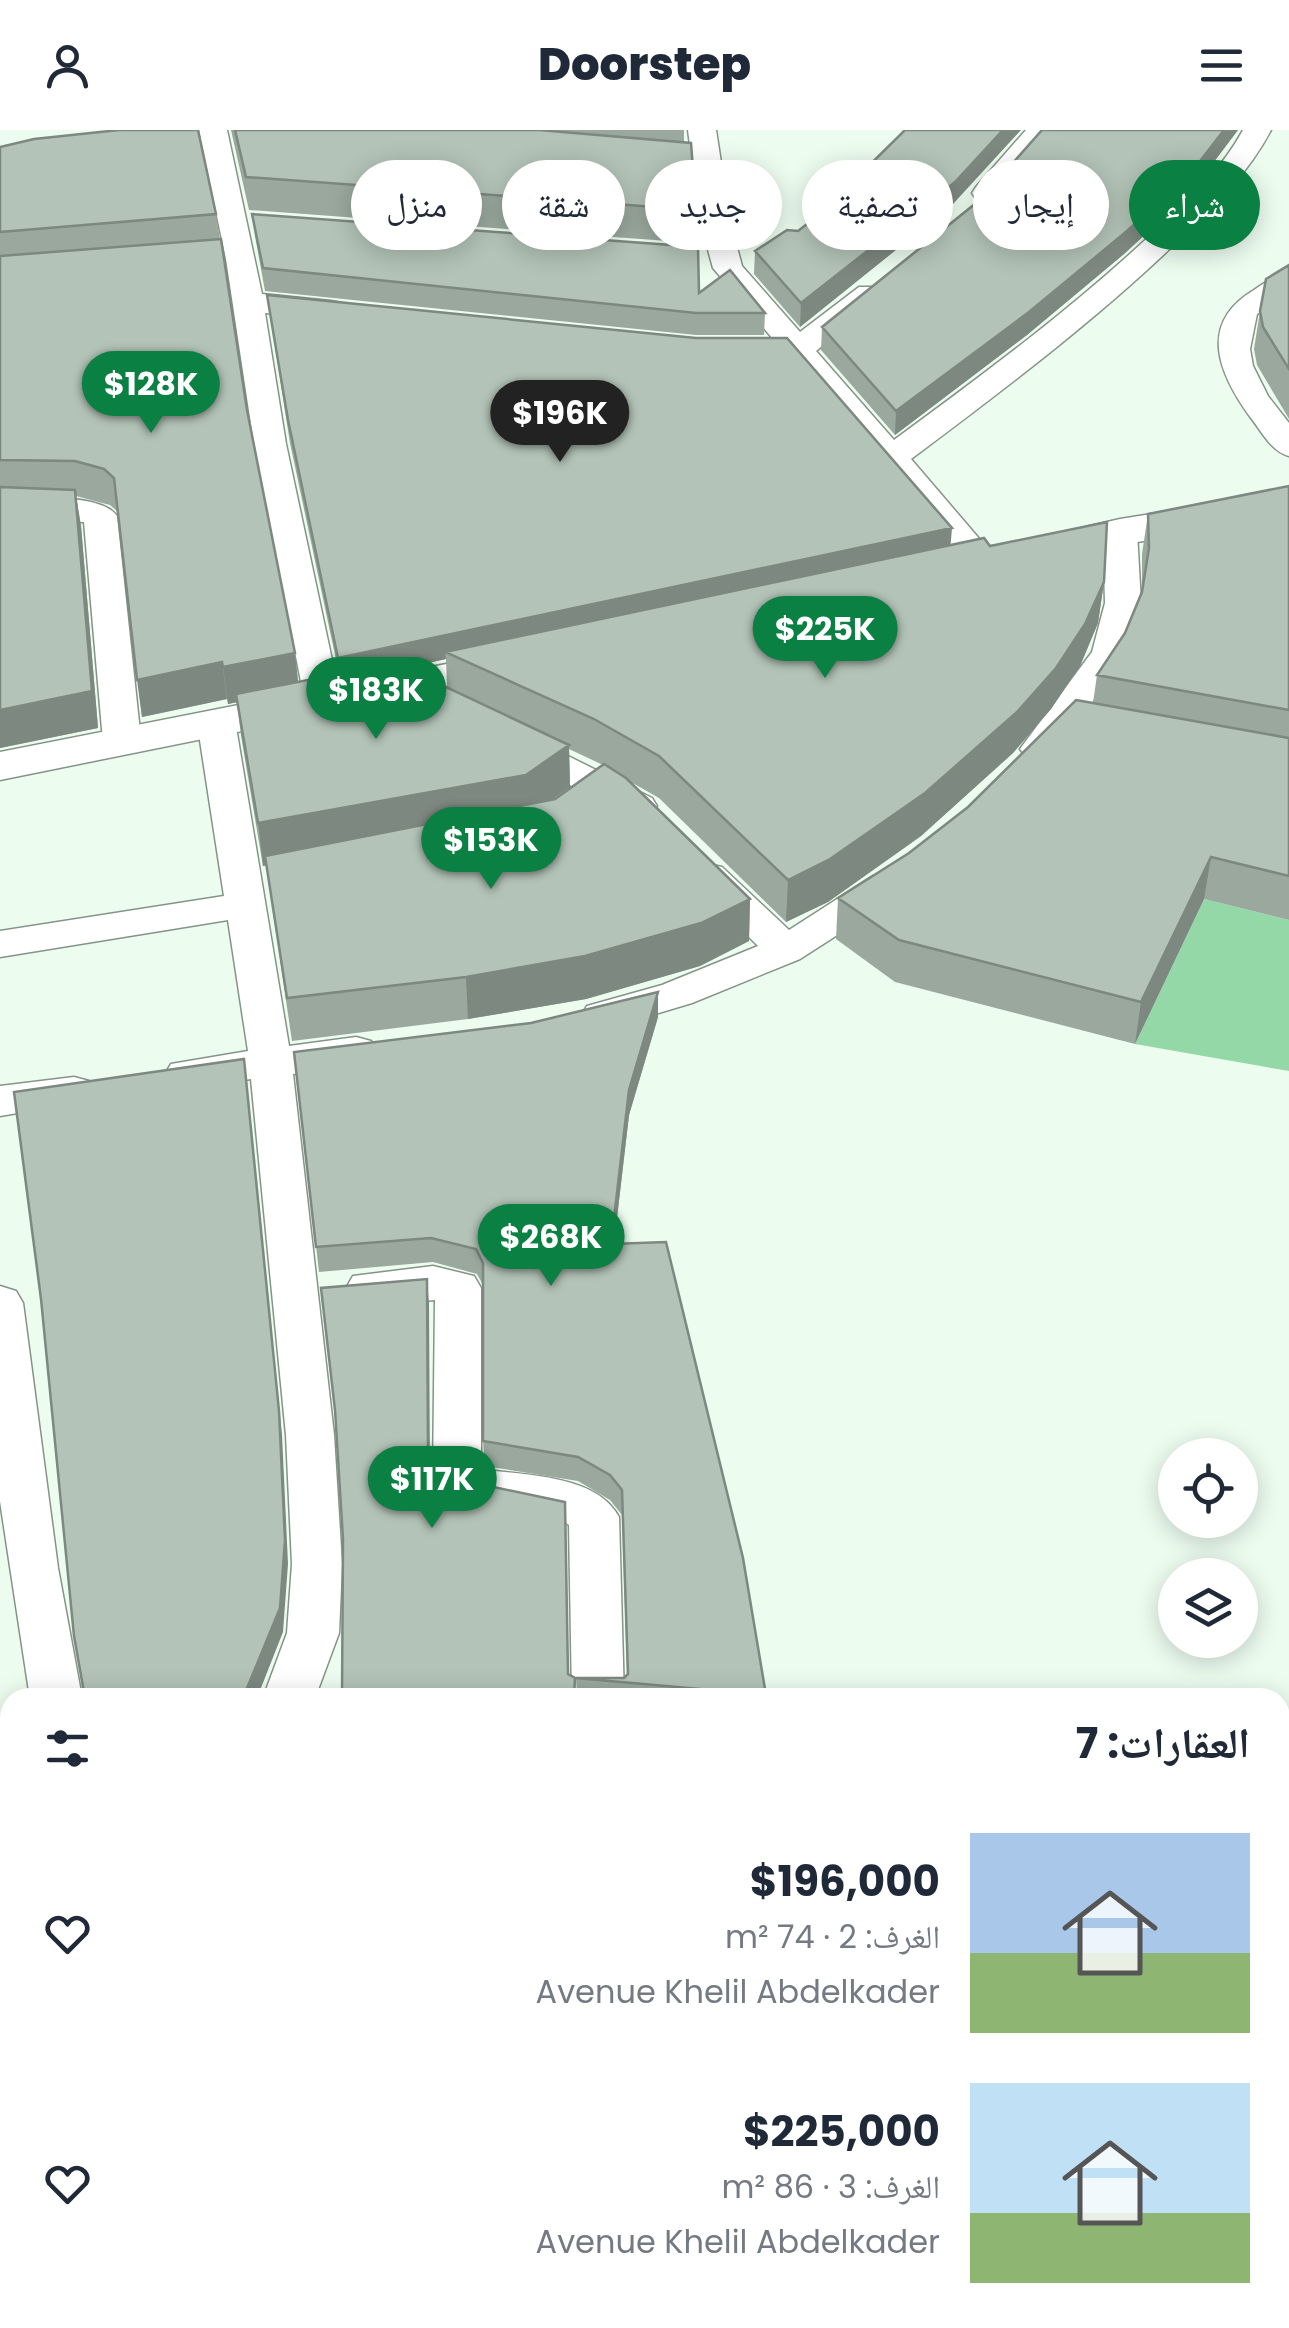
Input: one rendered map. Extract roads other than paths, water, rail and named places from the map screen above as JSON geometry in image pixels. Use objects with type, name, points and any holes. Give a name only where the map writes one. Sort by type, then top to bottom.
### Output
[{"type":"street","points":[[213,130],[241,259],[270,444],[323,702]]},
{"type":"street","points":[[702,130],[697,164],[718,261],[893,456],[964,568],[1120,532],[1289,504]]},
{"type":"street","points":[[966,213],[1040,130]]},
{"type":"street","points":[[893,456],[1100,298],[1220,184],[1245,153],[1256,130]]},
{"type":"street","points":[[234,222],[273,225]]},
{"type":"street","points":[[718,261],[762,252]]},
{"type":"street","points":[[202,262],[241,259]]},
{"type":"street","points":[[708,348],[800,348],[887,279]]},
{"type":"street","points":[[1289,281],[1243,309],[1232,349],[1235,367],[1289,446]]},
{"type":"street","points":[[248,302],[360,313]]},
{"type":"street","points":[[0,509],[82,510],[100,516],[122,741]]},
{"type":"street","points":[[1016,774],[1079,727],[1120,624],[1124,603],[1120,532]]},
{"type":"street","points":[[0,766],[551,656]]},
{"type":"street","points":[[400,688],[603,784],[643,809],[786,950]]},
{"type":"street","points":[[216,722],[255,890],[297,1294],[317,1564],[314,1632],[293,1688]]},
{"type":"street","points":[[573,809],[603,784]]},
{"type":"street","points":[[563,1023],[677,994],[786,950],[912,868]]},
{"type":"street","points":[[0,944],[255,890]]},
{"type":"street","points":[[0,1102],[401,1046]]},
{"type":"street","points":[[297,1294],[433,1283],[458,1288],[457,1478],[466,1485],[576,1504],[594,1517],[598,1688]]},
{"type":"street","points":[[0,1302],[17,1572],[53,1688]]}]
